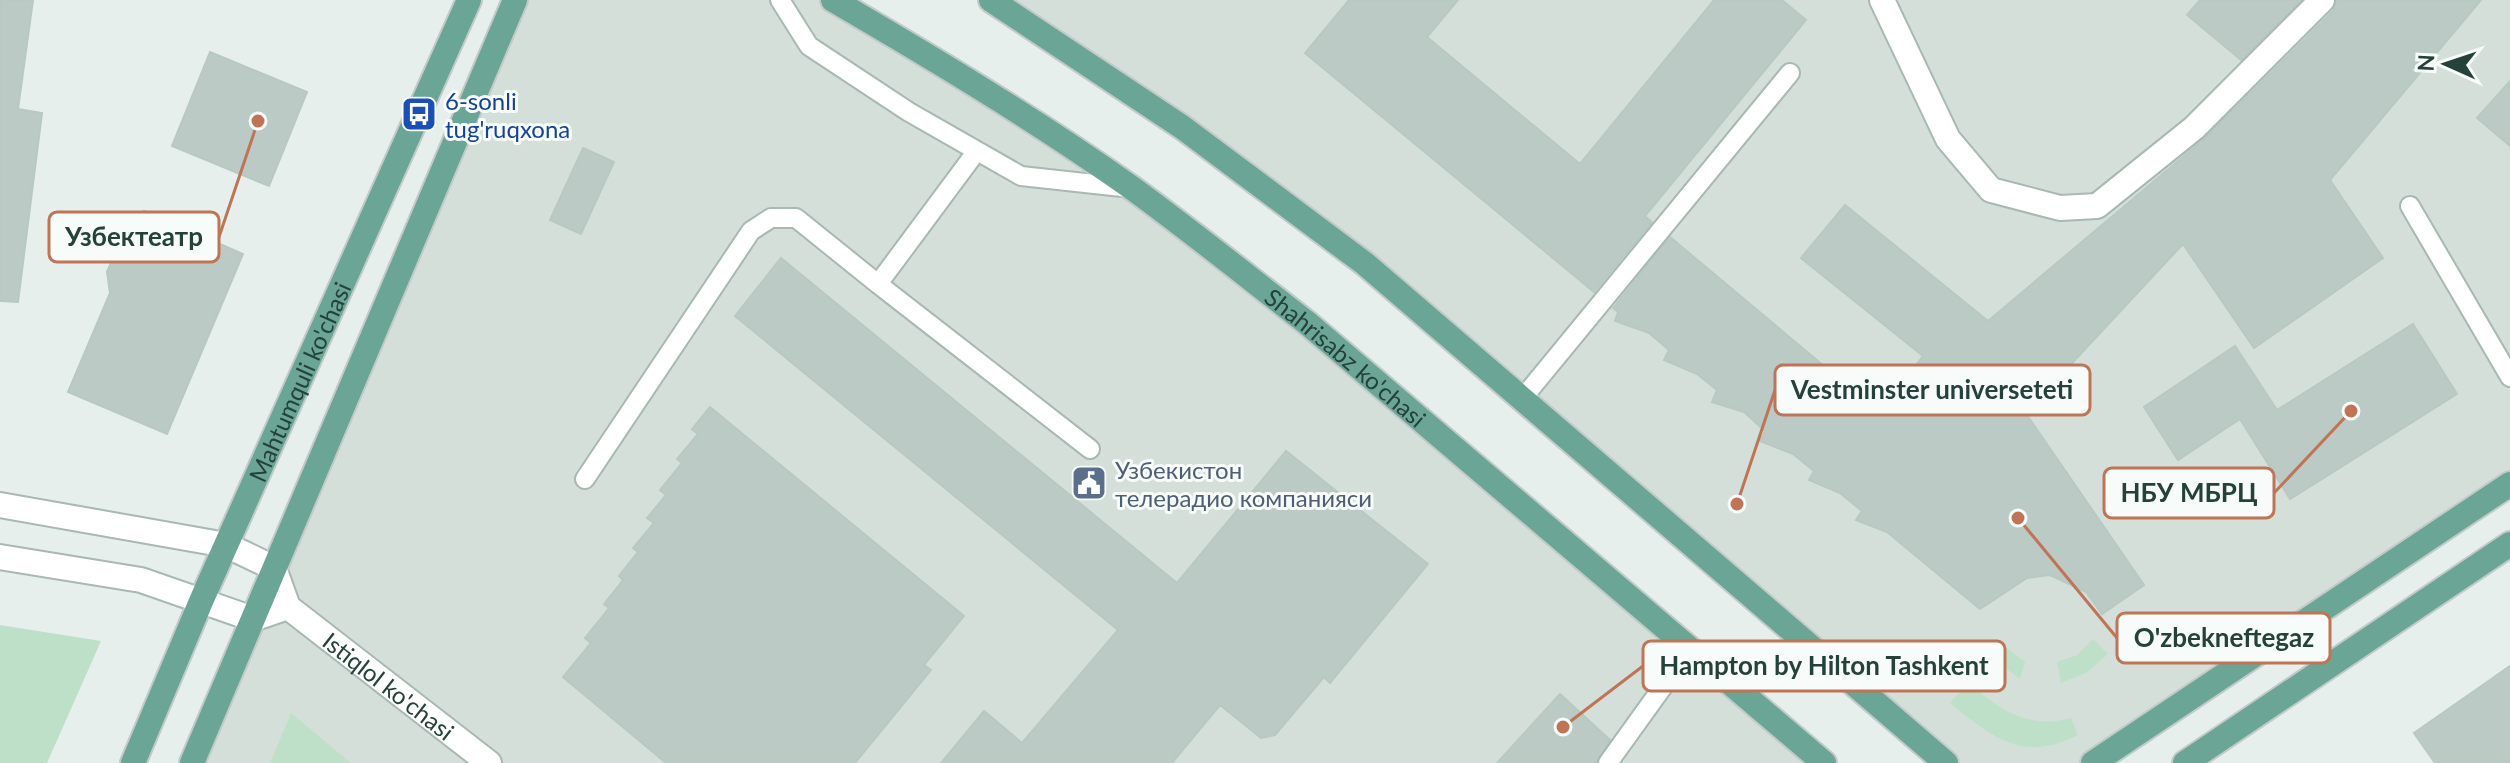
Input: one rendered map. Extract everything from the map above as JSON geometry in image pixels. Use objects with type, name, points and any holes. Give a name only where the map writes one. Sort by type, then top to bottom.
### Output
[{"type":"main road","name":"Mahtumquli ko'chasi","points":[[133,763],[202,599],[469,0]]},
{"type":"main road","name":"Mahtumquli ko'chasi","points":[[192,763],[515,0]]},
{"type":"main road","name":"Shahrisabz ko'chasi","points":[[833,0],[943,65],[1131,188],[1306,322],[1690,649],[1807,754],[1824,763]]},
{"type":"main road","points":[[991,0],[1182,127],[1364,263],[1946,763]]},
{"type":"main road","points":[[2093,763],[2510,484]]},
{"type":"main road","points":[[2185,763],[2510,544]]},
{"type":"street","points":[[1882,0],[1948,139],[1991,190],[2060,208],[2097,206],[2194,128],[2322,0]]},
{"type":"street","points":[[0,505],[226,545],[274,568],[288,607],[253,619],[141,580],[0,557]]},
{"type":"street","name":"Istiqlol ko'chasi","points":[[288,607],[484,761]]},
{"type":"lane","points":[[780,0],[809,46],[976,152],[1021,176],[1131,188]]},
{"type":"lane","points":[[1522,399],[1790,73]]},
{"type":"lane","points":[[878,284],[976,152]]},
{"type":"lane","points":[[2410,206],[2510,377]]},
{"type":"lane","points":[[585,479],[751,231],[771,218],[796,218],[1090,449]]},
{"type":"lane","points":[[1608,763],[1690,649]]},
{"type":"shaded area","points":[[515,0],[833,0],[1131,188],[1824,763],[192,763]]},
{"type":"shaded area","points":[[991,0],[2510,0],[2510,484],[2093,763],[1946,763],[1364,263]]},
{"type":"green space","points":[[0,625],[101,641],[47,763],[0,763]]},
{"type":"green space","points":[[2093,639],[2108,654],[2086,673],[2061,683],[2057,662],[2077,655]]},
{"type":"green space","points":[[1998,641],[2025,662],[2020,679],[1988,655]]},
{"type":"green space","points":[[1968,683],[2015,715],[2041,721],[2071,718],[2078,735],[2041,747],[2010,743],[1995,736],[1950,703]]},
{"type":"green space","points":[[291,713],[351,763],[270,763]]},
{"type":"building","points":[[0,0],[33,0],[18,109],[42,113],[18,302],[0,301]]},
{"type":"building","points":[[1349,0],[1458,0],[1427,37],[1580,164],[1714,0],[1782,0],[1806,20],[1645,216],[1652,222],[1594,292],[1305,53]]},
{"type":"building","points":[[2200,0],[2301,0],[2241,60],[2187,15]]},
{"type":"building","points":[[2337,0],[2481,0],[2330,180],[2383,258],[2254,348],[2183,244],[2060,376],[2050,367],[2020,405],[2144,585],[2102,614],[2086,592],[2050,575],[2027,578],[1980,609],[1887,532],[1856,520],[1862,511],[1840,493],[1809,480],[1814,471],[1793,454],[1760,441],[1765,431],[1744,412],[1712,402],[1717,390],[1697,374],[1664,360],[1669,350],[1649,333],[1615,321],[1618,312],[1613,308],[1670,237],[1879,412],[1923,356],[1801,258],[1845,205],[1988,321],[2204,139],[2333,11]]},
{"type":"building","points":[[210,52],[307,92],[269,186],[172,146]]},
{"type":"building","points":[[2510,81],[2510,146],[2477,118]]},
{"type":"building","points":[[583,148],[614,162],[581,234],[550,220]]},
{"type":"building","points":[[144,211],[243,254],[167,434],[68,392],[110,293],[107,272],[113,258],[130,248]]},
{"type":"building","points":[[781,258],[1177,583],[1286,451],[1428,564],[1330,683],[1324,677],[1275,735],[1261,738],[1220,705],[1172,763],[941,763],[984,711],[1022,743],[1118,630],[735,316]]},
{"type":"building","points":[[2413,324],[2457,394],[2290,499],[2240,419],[2178,460],[2144,407],[2235,346],[2277,410]]},
{"type":"building","points":[[710,407],[964,616],[924,665],[931,670],[855,763],[666,763],[563,677],[591,643],[585,638],[609,608],[604,604],[623,580],[619,576],[638,552],[633,548],[654,523],[647,518],[666,495],[660,490],[682,463],[677,459],[698,434],[692,429]]},
{"type":"building","points":[[2510,666],[2510,763],[2435,763],[2414,733]]},
{"type":"building","points":[[1560,694],[1610,740],[1596,763],[1497,763]]},
{"type":"place","name":"6-sonli tug'ruqxona","points":[[419,114]]},
{"type":"place","name":"Узбектеатр","points":[[258,121]]},
{"type":"place","name":"НБУ МБРЦ","points":[[2351,411]]},
{"type":"place","name":"Узбекистон телерадио компанияси","points":[[1089,483]]},
{"type":"place","name":"Vestminster universeteti","points":[[1737,504]]},
{"type":"place","name":"O'zbekneftegaz","points":[[2018,518]]},
{"type":"place","name":"Hampton by Hilton Tashkent","points":[[1563,727]]}]
